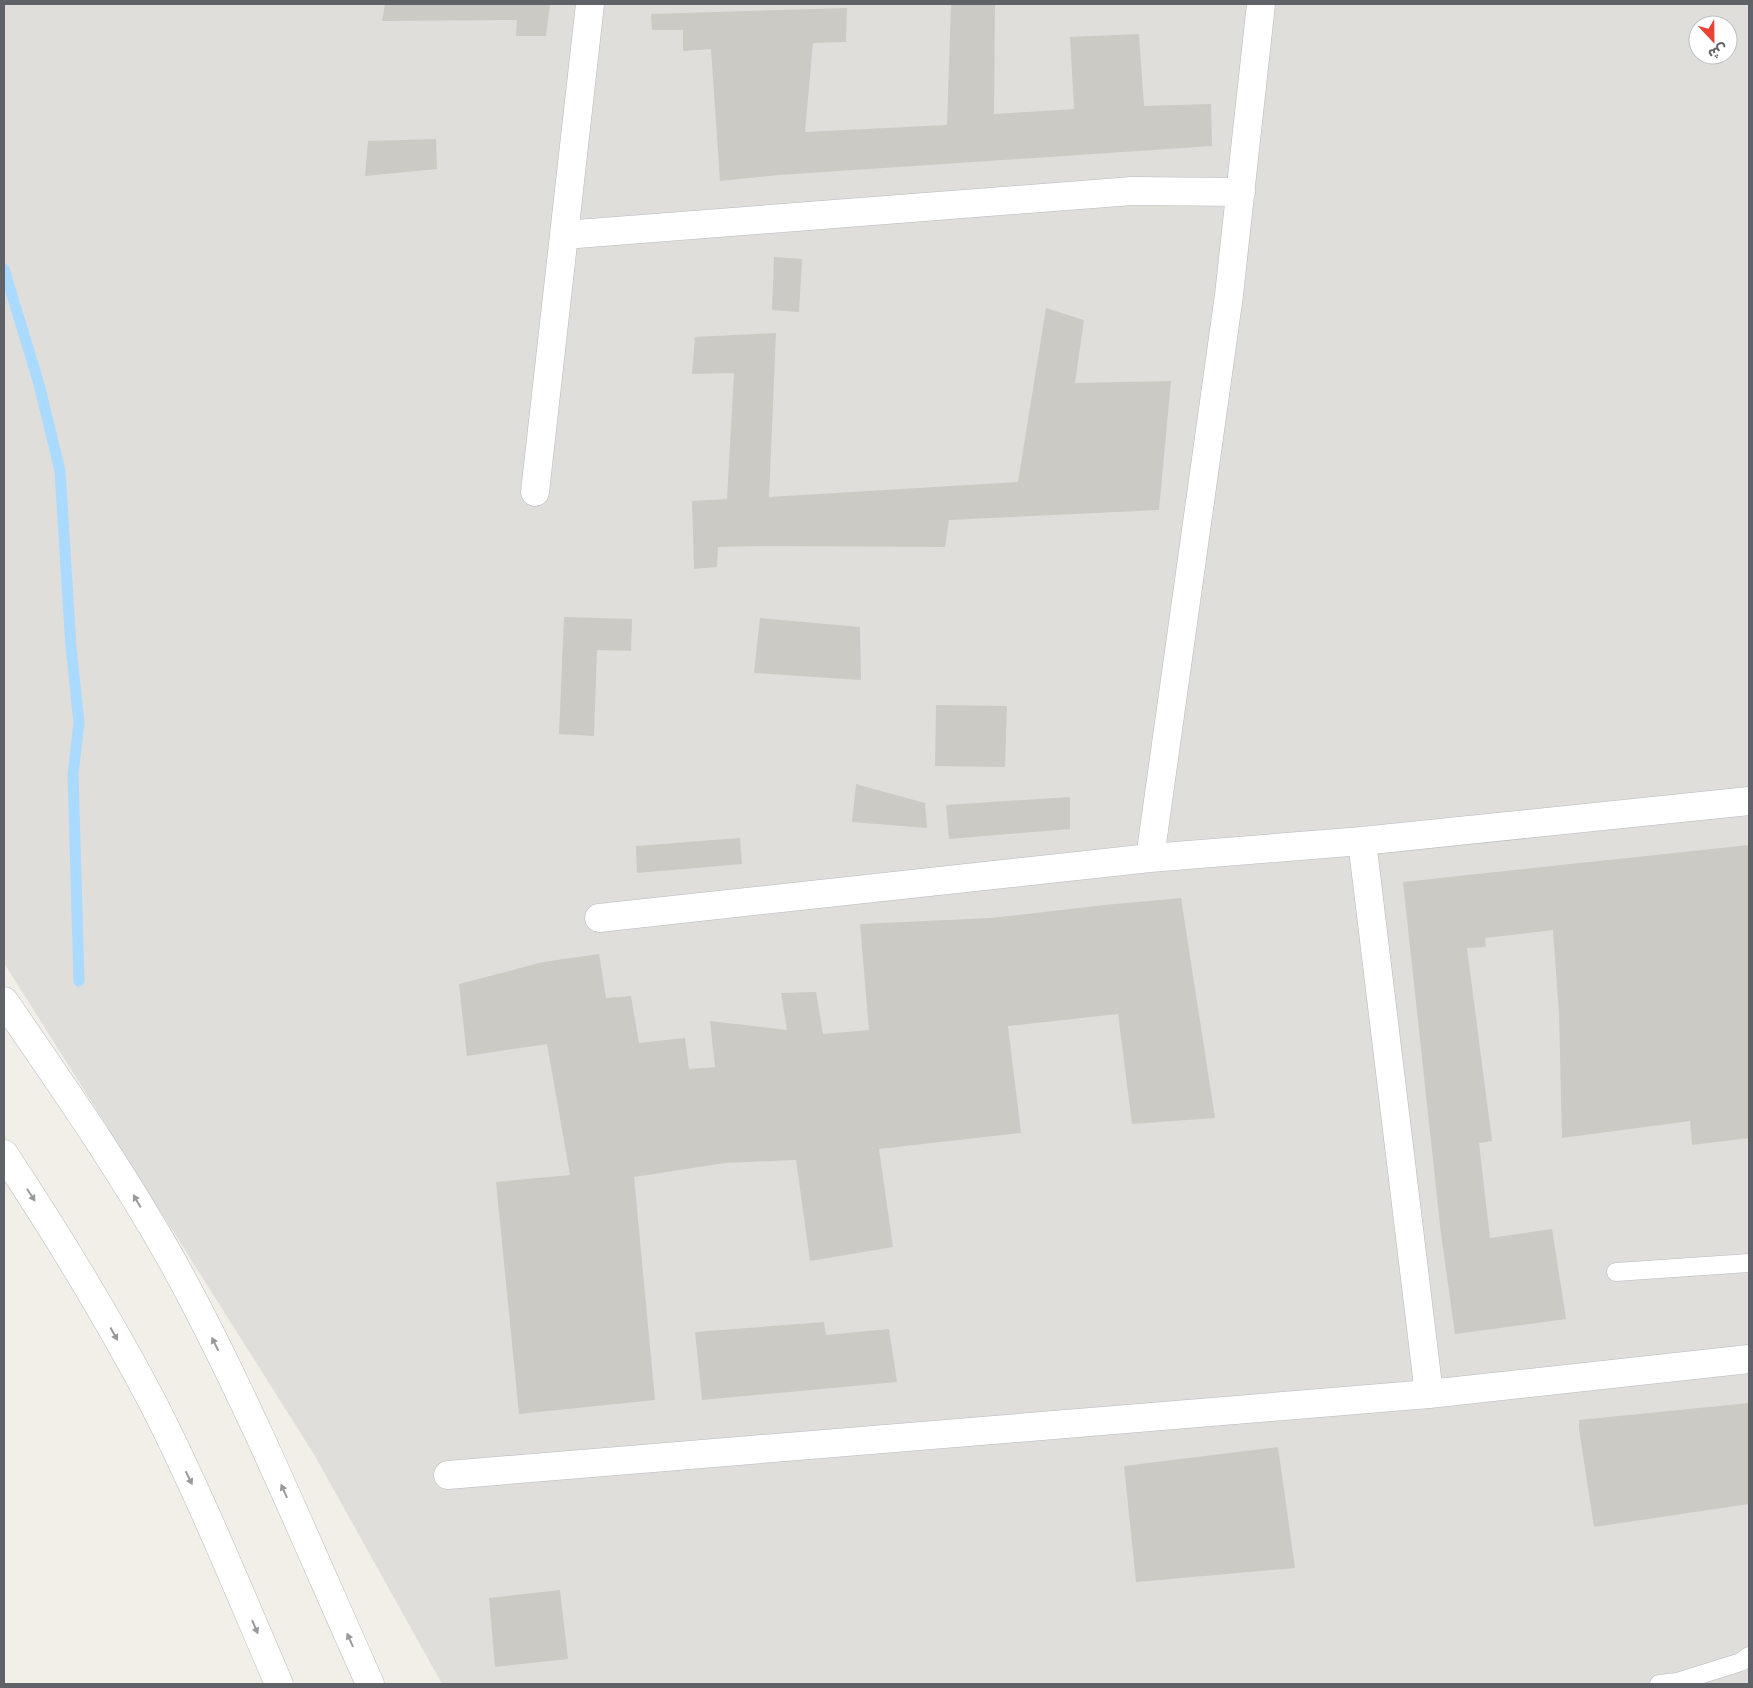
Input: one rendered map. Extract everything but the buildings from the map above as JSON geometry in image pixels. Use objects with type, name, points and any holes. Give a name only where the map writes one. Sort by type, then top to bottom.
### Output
[{"type":"street","points":[[535,492],[590,4]]},
{"type":"street","points":[[1150,858],[1229,295],[1261,4]]},
{"type":"street","points":[[564,235],[1132,191],[1241,192]]},
{"type":"street","points":[[599,918],[1150,858],[1362,841],[1749,802]]},
{"type":"street","points":[[1362,841],[1429,1394]]},
{"type":"street","points":[[4,1001],[63,1086],[125,1181],[181,1277],[230,1372],[370,1684]]},
{"type":"street","points":[[4,1154],[59,1238],[151,1400],[201,1502],[279,1684]]},
{"type":"street","points":[[448,1475],[1429,1394],[1749,1359]]},
{"type":"lane","points":[[1616,1272],[1749,1263]]},
{"type":"lane","points":[[1659,1684],[1677,1682],[1741,1662],[1749,1656]]},
{"type":"shaded area","points":[[4,4],[1749,4],[1749,1684],[442,1684],[315,1456],[4,963]]},
{"type":"waterway","points":[[4,269],[39,384],[60,471],[71,647],[79,723],[73,774],[79,981]]}]
